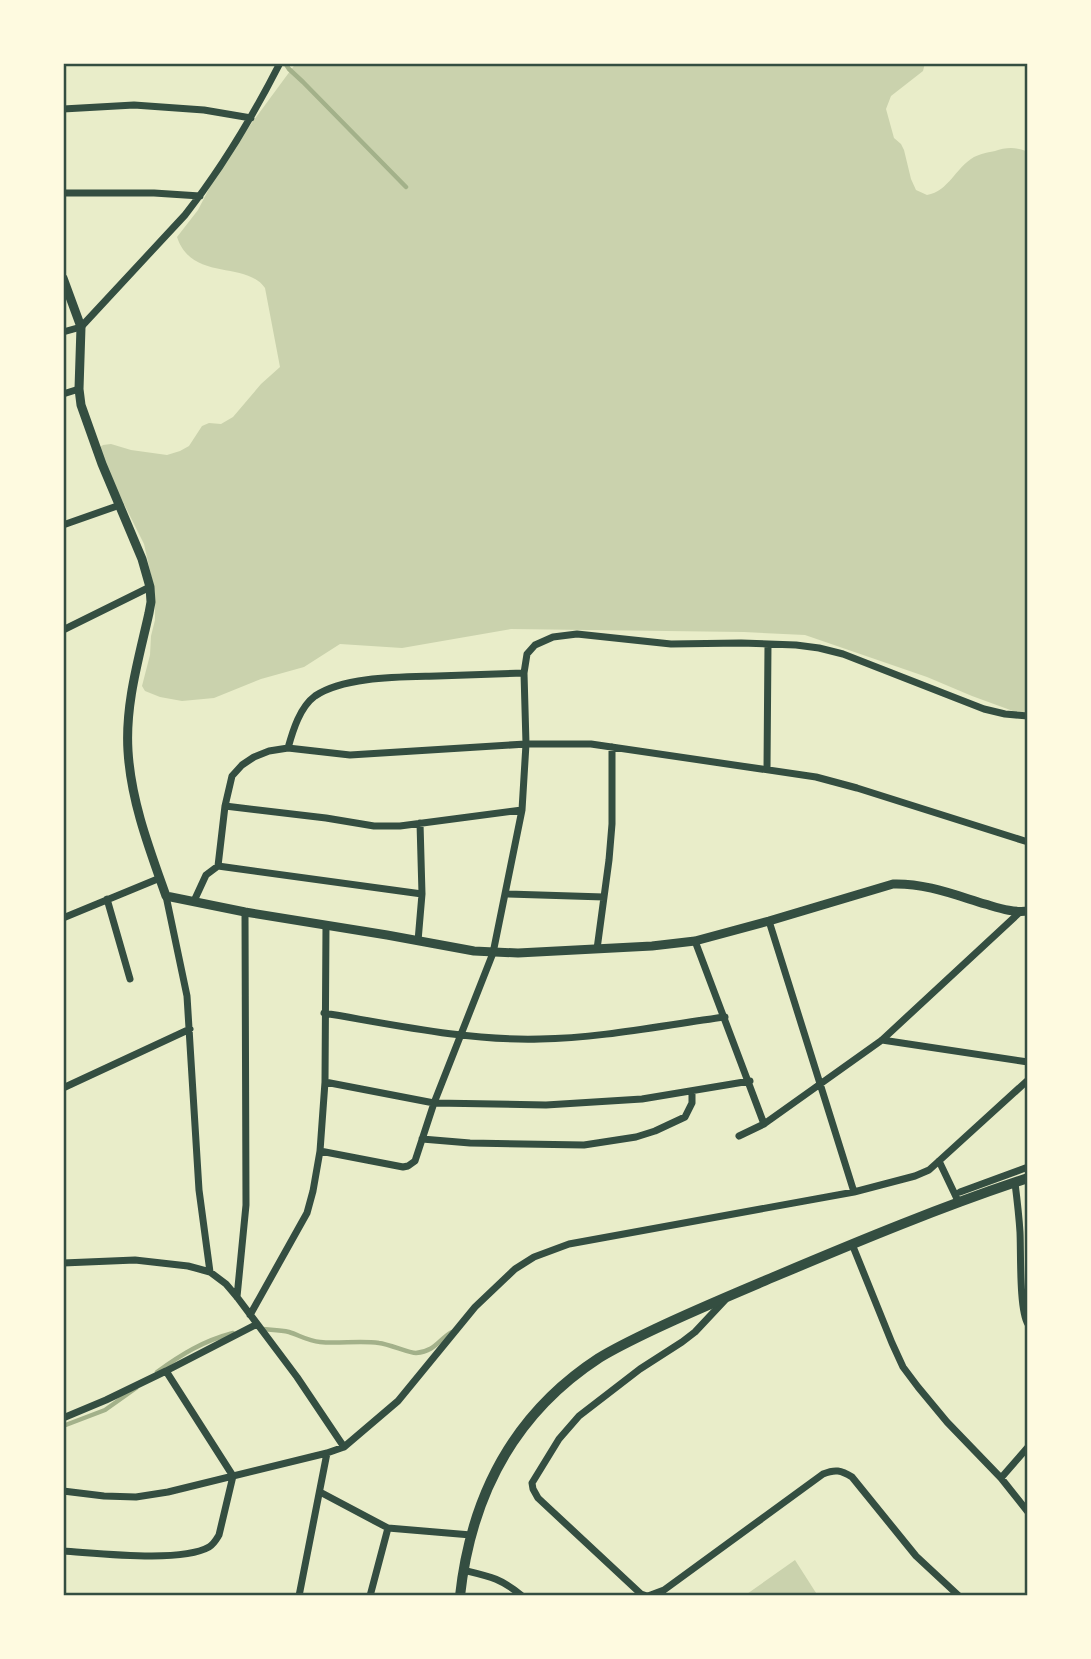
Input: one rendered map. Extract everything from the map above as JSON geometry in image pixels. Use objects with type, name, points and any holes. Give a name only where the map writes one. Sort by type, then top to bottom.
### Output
[{"type":"main road","points":[[460,1596],[463,1570],[477,1513],[509,1447],[526,1424],[583,1369],[611,1351],[681,1316],[959,1198],[1028,1178]]},
{"type":"street","points":[[63,332],[81,327],[186,215],[251,118],[280,63]]},
{"type":"street","points":[[63,109],[134,105],[204,110],[251,118]]},
{"type":"street","points":[[63,193],[154,193],[200,197]]},
{"type":"street","points":[[63,278],[81,327],[81,405],[142,559],[150,587],[151,602],[130,708],[128,749],[133,792],[166,896],[183,973],[190,1029],[199,1190],[210,1272]]},
{"type":"street","points":[[63,394],[79,389]]},
{"type":"street","points":[[63,525],[120,505]]},
{"type":"street","points":[[63,630],[150,587]]},
{"type":"street","points":[[320,1151],[403,1167],[415,1161],[460,1035],[493,953],[522,810],[526,744],[524,673],[527,654],[535,645],[554,637],[577,634],[671,644],[768,644],[819,648],[984,709],[1028,716]]},
{"type":"street","points":[[767,769],[768,644]]},
{"type":"street","points":[[288,748],[304,707],[327,690],[361,681],[524,673]]},
{"type":"street","points":[[218,866],[225,806],[232,776],[254,757],[288,748],[350,755],[526,744],[591,744],[816,777],[1028,842]]},
{"type":"street","points":[[597,949],[612,824],[612,747]]},
{"type":"street","points":[[225,806],[374,826],[400,827],[522,810]]},
{"type":"street","points":[[418,941],[422,894],[420,824]]},
{"type":"street","points":[[194,901],[206,875],[218,866],[422,894]]},
{"type":"street","points":[[64,915],[160,878]]},
{"type":"street","points":[[166,896],[245,912],[493,953],[597,949],[695,941],[893,884],[922,886],[1011,911],[1024,911]]},
{"type":"street","points":[[506,894],[604,897]]},
{"type":"street","points":[[107,899],[130,979]]},
{"type":"street","points":[[739,1136],[764,1124],[882,1040],[1024,911]]},
{"type":"street","points":[[237,1297],[246,1205],[245,912]]},
{"type":"street","points":[[769,921],[853,1192]]},
{"type":"street","points":[[250,1315],[307,1213],[313,1191],[320,1151],[325,1082],[326,925]]},
{"type":"street","points":[[695,941],[764,1124]]},
{"type":"street","points":[[324,1013],[460,1035],[538,1039],[568,1038],[725,1017]]},
{"type":"street","points":[[63,1088],[190,1029]]},
{"type":"street","points":[[882,1040],[1028,1062]]},
{"type":"street","points":[[63,1491],[136,1497],[168,1492],[344,1447],[398,1401],[475,1307],[515,1269],[534,1257],[569,1244],[853,1192],[915,1176],[929,1170],[1028,1080]]},
{"type":"street","points":[[325,1082],[435,1103],[546,1105],[642,1099],[750,1081]]},
{"type":"street","points":[[422,1139],[470,1143],[584,1145],[636,1137],[685,1117],[692,1102],[692,1091]]},
{"type":"street","points":[[939,1161],[959,1198],[1028,1167]]},
{"type":"street","points":[[1015,1183],[1023,1304],[1028,1324]]},
{"type":"street","points":[[852,1244],[903,1367],[947,1422],[1001,1478],[1028,1512]]},
{"type":"street","points":[[63,1263],[135,1260],[188,1266],[210,1272],[237,1297],[297,1377],[344,1447]]},
{"type":"street","points":[[729,1296],[695,1332],[640,1369],[579,1416],[559,1439],[532,1483],[538,1498],[641,1594],[648,1596],[664,1590],[823,1474],[834,1469],[852,1477],[916,1556],[959,1596]]},
{"type":"street","points":[[63,1418],[166,1371],[257,1324]]},
{"type":"street","points":[[63,1551],[158,1556],[207,1548],[215,1542],[233,1476],[166,1371]]},
{"type":"street","points":[[1001,1478],[1028,1447]]},
{"type":"street","points":[[299,1596],[327,1453]]},
{"type":"street","points":[[320,1492],[388,1528],[471,1535]]},
{"type":"street","points":[[370,1596],[388,1528]]},
{"type":"street","points":[[463,1570],[496,1578],[522,1596]]},
{"type":"green space","points":[[296,63],[925,63],[923,71],[891,96],[886,109],[894,138],[904,150],[916,190],[927,195],[935,193],[967,162],[979,155],[1008,148],[1028,152],[1028,713],[1013,711],[927,677],[805,635],[744,632],[511,629],[402,648],[340,644],[304,667],[261,679],[214,698],[182,701],[145,691],[142,686],[155,620],[155,593],[144,544],[99,448],[111,444],[167,455],[180,451],[189,446],[202,426],[209,423],[221,424],[233,417],[261,384],[280,367],[265,288],[245,275],[206,266],[194,260],[184,251],[177,237],[198,210],[215,177],[243,135]]},
{"type":"green space","points":[[795,1560],[818,1596],[744,1596]]},
{"type":"waterway","points":[[285,63],[406,187]]},
{"type":"waterway","points":[[262,1329],[289,1332],[320,1342],[379,1343],[416,1353],[433,1347],[452,1332]]},
{"type":"waterway","points":[[157,1372],[193,1349],[233,1333]]},
{"type":"waterway","points":[[63,1426],[105,1410],[136,1388]]}]
